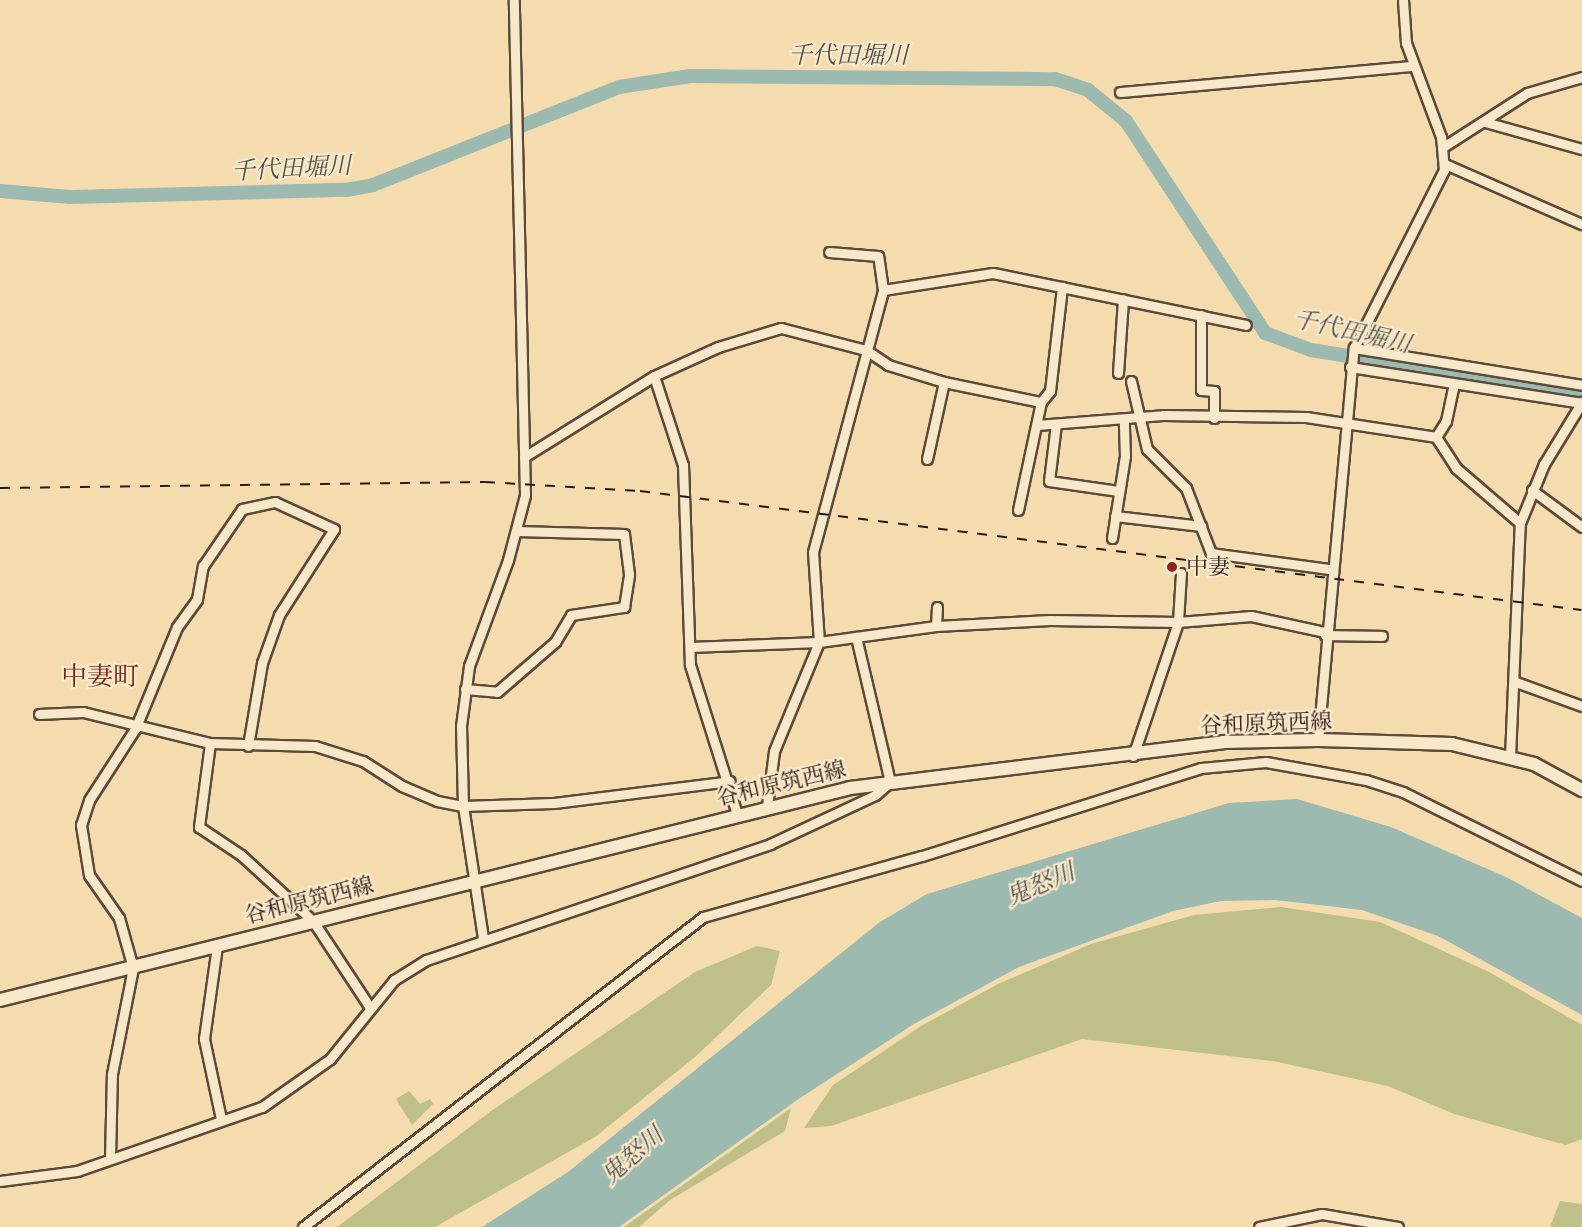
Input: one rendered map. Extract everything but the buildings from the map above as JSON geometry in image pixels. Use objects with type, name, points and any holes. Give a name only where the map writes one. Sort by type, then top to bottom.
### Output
[{"type":"main road","name":"谷和原筑西線","points":[[0,1000],[767,806],[890,782],[1133,756],[1223,742],[1318,740],[1452,744],[1510,757],[1582,790]]},
{"type":"street","points":[[483,938],[463,806],[465,689],[517,531],[525,495],[514,0]]},
{"type":"street","points":[[1318,740],[1343,421],[1354,348],[1445,164],[1443,147],[1412,66],[1403,0]]},
{"type":"street","points":[[1120,92],[1412,66]]},
{"type":"street","points":[[1443,147],[1527,93],[1582,77]]},
{"type":"street","points":[[1485,122],[1582,149]]},
{"type":"street","points":[[1445,164],[1582,224]]},
{"type":"street","points":[[767,806],[774,751],[819,642],[813,552],[823,503],[848,438],[866,350],[883,290],[878,256],[829,252]]},
{"type":"street","points":[[883,290],[993,273],[1246,325]]},
{"type":"street","points":[[1017,510],[1041,402],[1050,391],[1062,287]]},
{"type":"street","points":[[1118,373],[1123,299]]},
{"type":"street","points":[[1201,315],[1202,390],[1214,391],[1214,418]]},
{"type":"street","points":[[524,457],[654,376],[718,347],[781,328],[866,350],[888,365],[944,382],[1041,402]]},
{"type":"street","points":[[1354,348],[1582,385]]},
{"type":"street","points":[[1350,367],[1453,387],[1582,403],[1532,490],[1520,523],[1516,682],[1510,757]]},
{"type":"street","points":[[654,376],[683,465],[690,647],[700,703],[730,781],[737,814]]},
{"type":"street","points":[[1131,381],[1137,419],[1147,449],[1186,488],[1201,526],[1217,556],[1330,569]]},
{"type":"street","points":[[927,459],[944,382]]},
{"type":"street","points":[[1436,437],[1446,421],[1453,387]]},
{"type":"street","points":[[1037,425],[1137,419],[1343,421],[1436,437],[1456,468],[1520,523]]},
{"type":"street","points":[[1112,538],[1124,420]]},
{"type":"street","points":[[1056,424],[1049,482],[1118,491]]},
{"type":"street","points":[[1532,490],[1582,526]]},
{"type":"street","points":[[110,1159],[112,1074],[133,968],[119,918],[89,875],[81,825],[89,800],[135,729],[177,627],[198,599],[203,566],[243,509],[275,502],[333,529],[279,615],[262,663],[248,747]]},
{"type":"street","points":[[1115,516],[1201,526]]},
{"type":"street","points":[[465,689],[497,692],[555,642],[571,615],[624,607],[629,574],[624,534],[517,531]]},
{"type":"street","points":[[1133,756],[1178,622],[1181,573]]},
{"type":"street","points":[[936,626],[938,607]]},
{"type":"street","points":[[690,647],[819,642],[936,626],[1178,622],[1251,616],[1325,633],[1382,636]]},
{"type":"street","points":[[0,1180],[77,1171],[283,1097],[330,1059],[369,1006],[394,980],[426,960],[483,938],[771,844],[831,818],[890,782],[856,637]]},
{"type":"street","points":[[1516,682],[1582,706]]},
{"type":"street","points":[[39,714],[83,712],[135,729],[210,743],[337,751],[363,761],[402,786],[463,806],[554,803],[730,781]]},
{"type":"street","points":[[210,743],[199,827],[241,855],[313,921],[369,1006]]},
{"type":"street","points":[[303,1227],[703,917],[922,856],[1201,768],[1266,762],[1366,780],[1403,792],[1582,881]]},
{"type":"street","points":[[217,946],[204,1038],[221,1119]]},
{"type":"street","points":[[1259,1227],[1322,1214],[1398,1227]]},
{"type":"green space","points":[[1281,907],[1380,922],[1489,972],[1582,1025],[1582,1139],[1566,1145],[1454,1114],[1388,1086],[1273,1061],[1082,1039],[831,1126],[804,1128],[833,1085],[921,1026],[998,984],[1091,944],[1194,915]]},
{"type":"green space","points":[[757,946],[780,951],[771,985],[695,1057],[595,1137],[435,1227],[337,1227],[491,1111],[695,972]]},
{"type":"green space","points":[[409,1091],[420,1104],[430,1099],[433,1104],[412,1125],[396,1099]]},
{"type":"green space","points":[[791,1108],[785,1131],[670,1200],[639,1227],[624,1227]]},
{"type":"green space","points":[[1560,1201],[1582,1204],[1582,1227],[1550,1227]]},
{"type":"water","name":"鬼怒川","points":[[1297,799],[1391,827],[1506,877],[1582,918],[1582,1015],[1438,936],[1362,910],[1275,900],[1221,901],[1173,911],[1019,967],[914,1024],[797,1100],[619,1227],[482,1227],[568,1172],[880,922],[927,894],[1229,803]]},
{"type":"waterway","name":"千代田堀川","points":[[0,191],[70,197],[346,190],[373,185],[619,87],[690,76],[1055,79],[1088,90],[1126,121],[1265,333],[1311,350],[1582,394]]},
{"type":"railway","points":[[0,488],[485,482],[640,491],[1582,610]]},
{"type":"place","name":"中妻","points":[[1172,567]]},
{"type":"district","name":"中妻町","points":[[100,676]]}]
